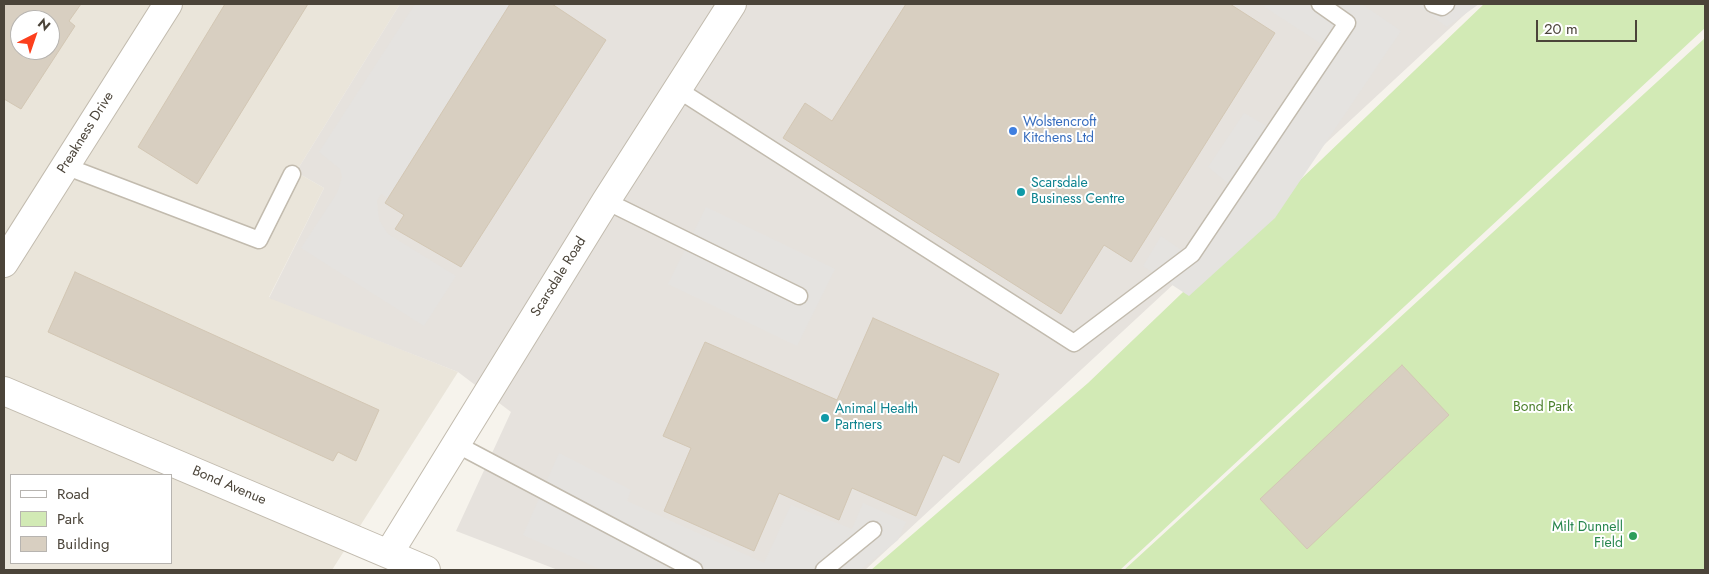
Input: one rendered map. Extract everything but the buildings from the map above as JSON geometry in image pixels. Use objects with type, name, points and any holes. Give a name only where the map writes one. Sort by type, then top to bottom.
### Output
[{"type":"street","name":"Preakness Drive","points":[[4,263],[168,4]]},
{"type":"street","name":"Scarsdale Road","points":[[389,553],[606,201],[732,4]]},
{"type":"street","name":"Bond Avenue","points":[[4,392],[426,570]]},
{"type":"lane","points":[[677,89],[1074,344],[1192,254],[1347,22],[1320,4]]},
{"type":"lane","points":[[1434,4],[1442,7],[1446,4]]},
{"type":"lane","points":[[65,166],[259,240],[292,174]]},
{"type":"lane","points":[[606,201],[799,296]]},
{"type":"lane","points":[[456,444],[694,570]]},
{"type":"lane","points":[[824,570],[873,530]]},
{"type":"shaded area","points":[[4,4],[400,4],[296,172],[324,188],[269,297],[458,372],[332,570],[4,570]]},
{"type":"shaded area","points":[[400,4],[1476,4],[865,570],[558,570],[456,531],[511,412],[458,372],[269,298],[324,188],[296,172]]},
{"type":"shaded area","points":[[415,4],[510,4],[388,198],[381,194],[377,201],[379,220],[388,234],[456,276],[424,326],[301,248],[337,193],[342,177],[340,169],[319,152]]},
{"type":"shaded area","points":[[1260,4],[1362,4],[1401,31],[1275,218],[1189,296],[1143,266],[1161,236],[1190,256],[1235,189],[1208,167],[1244,113],[1270,128],[1323,45]]},
{"type":"shaded area","points":[[1416,4],[1479,4],[1447,27]]},
{"type":"shaded area","points":[[706,207],[835,269],[797,346],[668,284]]},
{"type":"shaded area","points":[[559,453],[631,490],[627,501],[764,563],[791,505],[852,529],[863,503],[906,522],[898,540],[860,570],[602,570],[523,535]]},
{"type":"green space","points":[[1484,4],[1705,4],[1705,28],[1120,570],[871,570],[1088,383]]},
{"type":"green space","name":"Bond Park","points":[[1705,38],[1705,570],[1124,570]]},
{"type":"place","name":"Wolstencroft Kitchens Ltd","points":[[1013,131]]},
{"type":"place","name":"Scarsdale Business Centre","points":[[1021,192]]},
{"type":"place","name":"Animal Health Partners","points":[[825,418]]},
{"type":"place","name":"Milt Dunnell Field","points":[[1633,536]]}]
